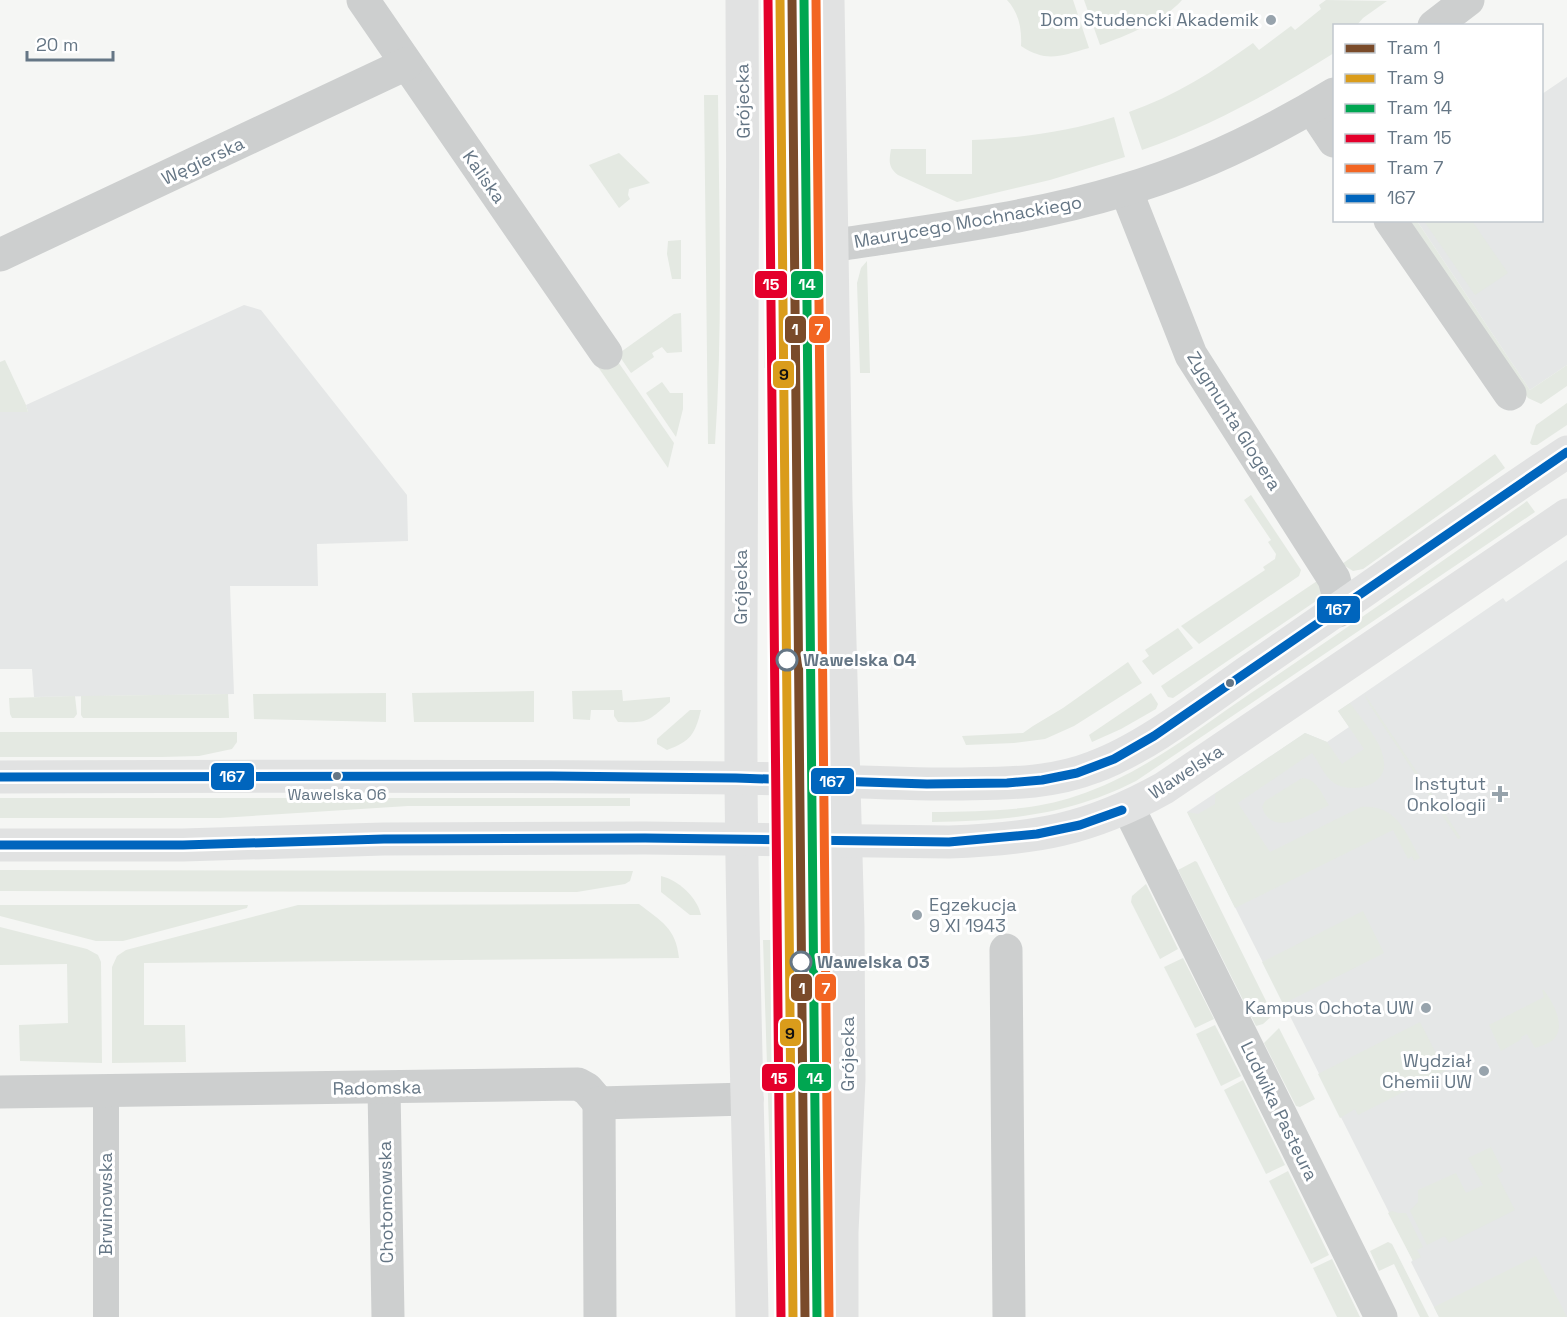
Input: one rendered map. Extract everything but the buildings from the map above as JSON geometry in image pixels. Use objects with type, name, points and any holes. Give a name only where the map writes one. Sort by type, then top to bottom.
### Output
[{"type":"main road","name":"Grójecka","points":[[742,0],[744,227],[740,545],[741,778],[752,1317]]},
{"type":"main road","name":"Grójecka","points":[[828,0],[830,246],[848,927],[849,1079],[842,1232],[842,1317]]},
{"type":"main road","points":[[0,777],[741,778],[919,784],[1023,784],[1058,779],[1098,766],[1169,725],[1338,611],[1475,512],[1567,452]]},
{"type":"main road","name":"Wawelska","points":[[0,845],[183,845],[384,839],[645,838],[949,842],[1026,837],[1075,827],[1128,807],[1164,788],[1567,515]]},
{"type":"street","name":"Kaliska","points":[[363,0],[606,353]]},
{"type":"street","points":[[1437,24],[1468,0]]},
{"type":"street","name":"Węgierska","points":[[0,255],[406,64]]},
{"type":"street","name":"Maurycego Mochnackiego","points":[[830,246],[1016,216],[1126,190],[1228,150],[1323,101]]},
{"type":"street","points":[[1323,101],[1333,134]]},
{"type":"street","name":"Zygmunta Glogera","points":[[1126,190],[1191,355],[1334,579],[1338,594],[1338,611]]},
{"type":"street","points":[[1391,222],[1510,394]]},
{"type":"street","name":"Ludwika Pasteura","points":[[1128,807],[1381,1317]]},
{"type":"street","points":[[1006,950],[1009,1317]]},
{"type":"street","name":"Radomska","points":[[0,1092],[578,1084],[587,1089],[599,1103]]},
{"type":"street","name":"Chotomowska","points":[[384,1088],[388,1317]]},
{"type":"street","name":"Brwinowska","points":[[106,1090],[106,1317]]},
{"type":"street","points":[[600,1317],[599,1103],[747,1099]]},
{"type":"shaded area","points":[[768,0],[798,0],[804,683],[776,684]]},
{"type":"shaded area","points":[[798,0],[804,0],[807,212],[820,684],[804,683]]},
{"type":"shaded area","points":[[1007,0],[1073,0],[1089,48],[1062,55],[1046,56],[1021,46],[1019,22]]},
{"type":"shaded area","points":[[1084,0],[1182,0],[1155,21],[1100,45]]},
{"type":"shaded area","points":[[1326,0],[1387,1],[1358,24],[1333,24],[1333,54],[1311,67],[1217,119],[1142,150],[1129,112],[1194,82],[1253,43],[1259,50],[1291,26],[1295,30],[1321,9],[1319,5]]},
{"type":"shaded area","points":[[1567,77],[1567,365],[1530,390],[1418,222],[1543,222],[1543,93]]},
{"type":"shaded area","points":[[704,95],[718,95],[720,313],[715,444],[708,444]]},
{"type":"shaded area","points":[[1114,117],[1125,157],[1050,180],[957,202],[898,175],[890,164],[891,149],[926,149],[926,174],[972,174],[972,140],[1044,133],[1079,127]]},
{"type":"shaded area","points":[[770,146],[773,368],[764,368],[765,147]]},
{"type":"shaded area","points":[[619,153],[650,183],[629,189],[630,199],[619,208],[589,165]]},
{"type":"shaded area","points":[[1410,222],[1418,222],[1530,390],[1567,365],[1567,386],[1541,404],[1528,398]]},
{"type":"shaded area","points":[[1425,222],[1473,222],[1508,273],[1475,295]]},
{"type":"shaded area","points":[[681,240],[681,279],[672,279],[667,254],[668,241]]},
{"type":"shaded area","points":[[867,261],[870,373],[860,373],[857,283],[861,268]]},
{"type":"shaded area","points":[[244,305],[261,310],[407,495],[408,541],[317,544],[318,586],[230,586],[234,694],[34,697],[32,669],[0,669],[0,412],[28,412],[26,405]]},
{"type":"shaded area","points":[[681,313],[682,352],[667,353],[662,347],[652,353],[654,357],[631,373],[618,354],[674,314]]},
{"type":"shaded area","points":[[614,356],[674,443],[668,468],[598,367]]},
{"type":"shaded area","points":[[5,360],[28,412],[0,412],[0,362]]},
{"type":"shaded area","points":[[662,382],[670,393],[683,393],[683,409],[676,437],[646,393]]},
{"type":"shaded area","points":[[1567,403],[1567,425],[1537,445],[1532,445],[1530,443],[1536,425]]},
{"type":"shaded area","points":[[1495,454],[1505,468],[1363,569],[1353,571],[1342,564]]},
{"type":"shaded area","points":[[1251,495],[1301,570],[1299,576],[1199,644],[1181,626],[1265,570],[1263,567],[1275,559],[1276,554],[1268,542],[1271,540],[1244,500]]},
{"type":"shaded area","points":[[1527,501],[1535,512],[1136,781],[1086,802],[1037,814],[986,820],[932,822],[932,812],[1005,810],[1041,805],[1076,796],[1123,776],[1188,737]]},
{"type":"shaded area","name":"Kampus Ochota UW","points":[[1567,560],[1567,1317],[1439,1317],[1411,1262],[1413,1260],[1187,812],[1305,733],[1327,742],[1349,727],[1338,711],[1503,598],[1506,602]]},
{"type":"shaded area","points":[[1323,577],[1323,594],[1319,599],[1173,698],[1168,697],[1161,686]]},
{"type":"shaded area","points":[[1178,628],[1193,648],[1153,675],[1142,661],[1149,656],[1145,650]]},
{"type":"shaded area","points":[[1128,662],[1142,683],[1074,726],[1045,739],[966,745],[962,736],[1023,733]]},
{"type":"shaded area","points":[[622,690],[623,701],[670,697],[670,702],[652,717],[642,721],[618,722],[614,716],[614,710],[591,710],[590,720],[573,719],[572,691]]},
{"type":"shaded area","points":[[534,691],[534,722],[414,722],[412,693]]},
{"type":"shaded area","points":[[386,693],[386,722],[254,719],[253,694]]},
{"type":"shaded area","points":[[1151,693],[1158,704],[1156,709],[1092,742],[1089,735]]},
{"type":"shaded area","points":[[1364,693],[1461,838],[1458,839]]},
{"type":"shaded area","points":[[228,694],[229,718],[83,718],[81,715],[81,696]]},
{"type":"shaded area","points":[[75,696],[77,714],[74,718],[12,718],[10,714],[9,698]]},
{"type":"shaded area","points":[[1350,703],[1380,748],[1384,765],[1379,778],[1361,787],[1340,786],[1327,777],[1312,753],[1238,803],[1270,852],[1361,807],[1373,807],[1383,810],[1398,821],[1420,858],[1414,861],[1412,856],[1408,859],[1393,830],[1235,908],[1187,812],[1198,814],[1215,804],[1215,794],[1305,733],[1327,742],[1342,764],[1364,749],[1338,711]]},
{"type":"shaded area","points":[[778,709],[806,709],[806,754],[778,754]]},
{"type":"shaded area","points":[[690,710],[701,710],[691,736],[667,750],[657,744],[657,739]]},
{"type":"shaded area","points":[[0,732],[237,732],[237,742],[232,749],[199,756],[0,757]]},
{"type":"shaded area","points":[[1302,778],[1315,784],[1329,805],[1303,818],[1283,823],[1267,816],[1262,807],[1265,801]]},
{"type":"shaded area","points":[[0,798],[630,798],[630,806],[408,806],[220,818],[0,818]]},
{"type":"shaded area","points":[[1195,861],[1273,1015],[1263,1024],[1256,1026],[1178,870]]},
{"type":"shaded area","points":[[0,870],[633,871],[630,881],[625,884],[577,892],[0,891]]},
{"type":"shaded area","points":[[781,873],[807,877],[809,912],[777,912],[777,875]]},
{"type":"shaded area","points":[[661,876],[674,881],[686,890],[699,908],[701,915],[690,915],[661,892]]},
{"type":"shaded area","points":[[1146,884],[1178,949],[1160,959],[1131,902],[1132,896]]},
{"type":"shaded area","points":[[639,904],[671,932],[679,958],[144,963],[144,1025],[185,1025],[186,1062],[112,1063],[112,967],[117,956],[126,950],[298,905]]},
{"type":"shaded area","points":[[0,905],[248,905],[247,908],[123,941],[96,941],[0,916]]},
{"type":"shaded area","points":[[1363,911],[1384,953],[1283,1004],[1262,962]]},
{"type":"shaded area","points":[[0,927],[87,949],[98,955],[101,962],[102,1063],[20,1061],[19,1025],[68,1023],[67,964],[0,965]]},
{"type":"shaded area","points":[[763,940],[778,940],[782,1317],[775,1317]]},
{"type":"shaded area","points":[[778,940],[806,940],[810,1317],[782,1317]]},
{"type":"shaded area","points":[[1183,958],[1214,1019],[1195,1028],[1164,967]]},
{"type":"shaded area","points":[[1542,990],[1548,995],[1559,1021],[1559,1028],[1553,1040],[1535,1048],[1527,1034],[1501,1051],[1489,1025],[1544,997]]},
{"type":"shaded area","points":[[1420,1022],[1445,1071],[1358,1115],[1355,1109],[1340,1118],[1318,1074]]},
{"type":"shaded area","points":[[1215,1025],[1241,1076],[1221,1086],[1196,1034]]},
{"type":"shaded area","points":[[1279,1028],[1315,1099],[1300,1107],[1296,1106],[1264,1043]]},
{"type":"shaded area","points":[[1243,1080],[1285,1165],[1266,1174],[1224,1090]]},
{"type":"shaded area","points":[[1491,1147],[1503,1171],[1497,1175],[1515,1210],[1449,1243],[1445,1236],[1427,1245],[1410,1211],[1418,1202],[1418,1190],[1456,1173],[1466,1193],[1483,1185],[1468,1158]]},
{"type":"shaded area","points":[[1288,1171],[1329,1255],[1311,1264],[1269,1181]]},
{"type":"shaded area","points":[[1392,1211],[1406,1213],[1423,1247],[1417,1250],[1421,1257],[1413,1261],[1388,1213]]},
{"type":"shaded area","points":[[1388,1242],[1392,1244],[1429,1317],[1420,1317],[1394,1264],[1379,1271],[1370,1251]]},
{"type":"shaded area","points":[[1536,1256],[1567,1317],[1439,1317],[1434,1307]]},
{"type":"shaded area","points":[[1332,1259],[1360,1317],[1337,1317],[1313,1268]]},
{"type":"tram line","name":"15","points":[[768,0],[781,1317]]},
{"type":"tram line","name":"9","points":[[780,0],[793,1317]]},
{"type":"tram line","name":"1","points":[[792,0],[805,1317]]},
{"type":"tram line","name":"14","points":[[804,0],[817,1317]]},
{"type":"tram line","name":"7","points":[[816,0],[829,1317]]},
{"type":"transit line","name":"167","points":[[0,777],[552,776],[736,778],[927,784],[1007,783],[1042,780],[1077,773],[1114,759],[1154,736],[1567,452]]},
{"type":"transit line","name":"167","points":[[0,845],[183,845],[384,839],[645,838],[949,842],[1037,834],[1080,825],[1122,810]]},
{"type":"place","name":"Dom Studencki Akademik","points":[[1271,20]]},
{"type":"place","name":"Wawelska 04","points":[[787,660]]},
{"type":"place","name":"Wawelska 06","points":[[337,776]]},
{"type":"place","name":"Instytut Onkologii","points":[[1500,794]]},
{"type":"place","name":"Egzekucja 9 XI 1943","points":[[917,915]]},
{"type":"place","name":"Wawelska 03","points":[[801,962]]},
{"type":"place","name":"Kampus Ochota UW","points":[[1426,1008]]},
{"type":"place","name":"Wydział Chemii UW","points":[[1484,1071]]}]
